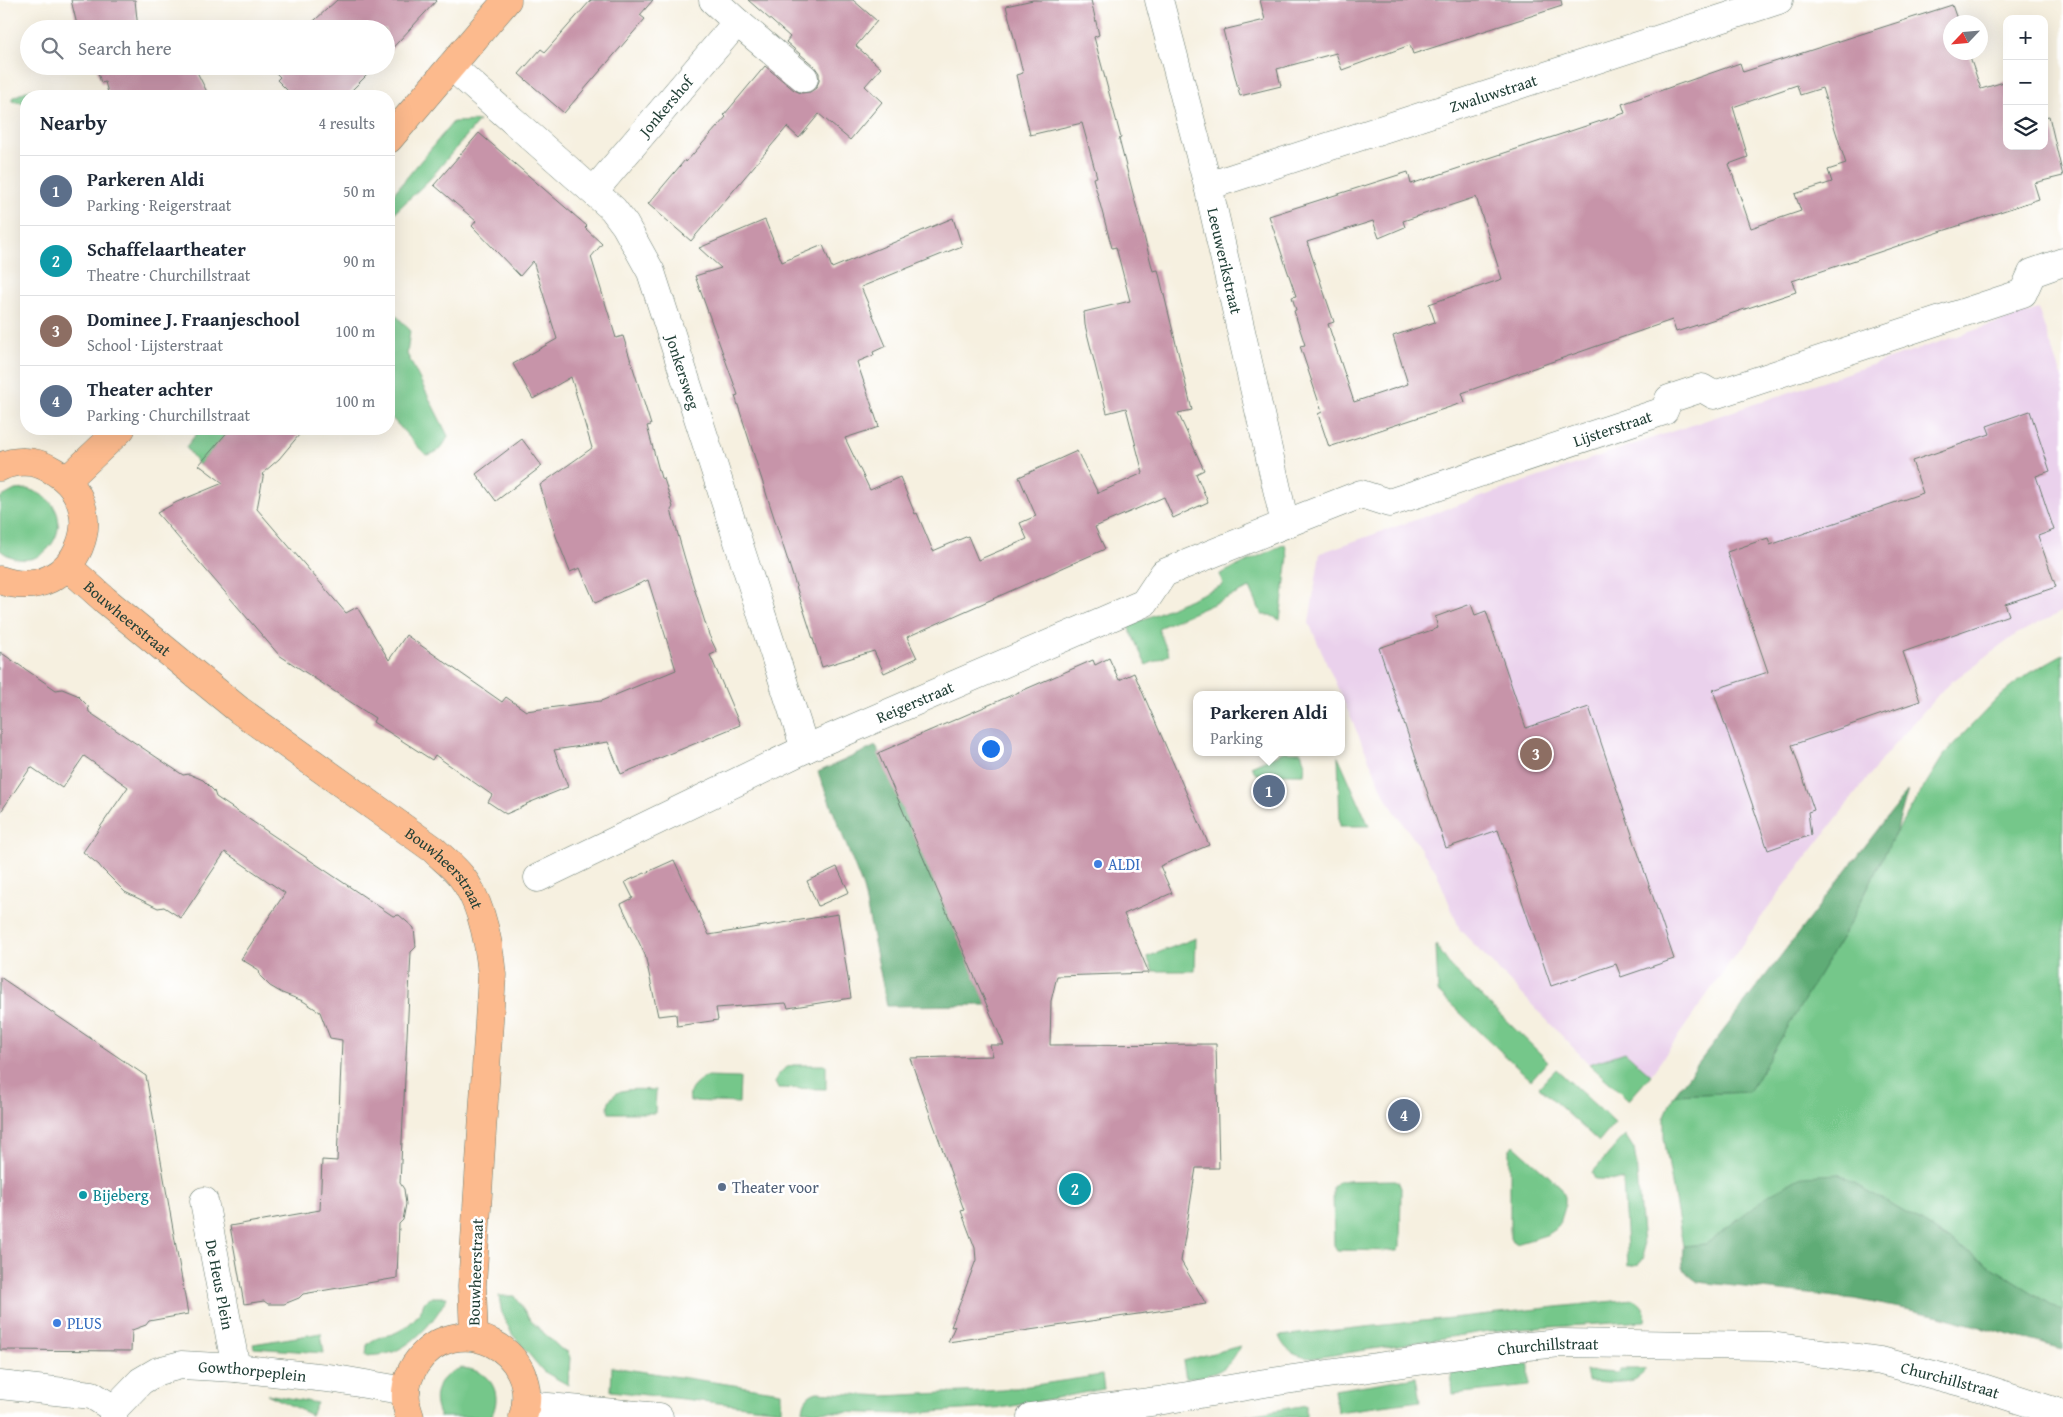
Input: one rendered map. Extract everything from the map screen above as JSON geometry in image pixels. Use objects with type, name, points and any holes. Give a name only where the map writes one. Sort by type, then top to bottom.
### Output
[{"type":"main road","points":[[395,132],[507,0]]},
{"type":"main road","points":[[67,480],[115,435]]},
{"type":"main road","points":[[0,467],[17,462],[31,462],[44,466],[67,480],[76,493],[85,523],[83,539],[77,554],[56,576],[44,582],[29,585],[0,580]]},
{"type":"main road","name":"Bouwheerstraat","points":[[67,566],[105,600],[239,710],[433,849],[461,876],[475,901],[489,943],[492,975],[472,1286],[474,1336]]},
{"type":"main road","points":[[408,1404],[411,1372],[421,1356],[436,1344],[454,1337],[474,1336],[492,1342],[508,1353],[519,1368],[526,1386],[524,1411]]},
{"type":"street","points":[[713,0],[804,78]]},
{"type":"street","name":"Leeuwerikstraat","points":[[1158,0],[1208,186],[1285,524]]},
{"type":"street","name":"Zwaluwstraat","points":[[1208,186],[1779,0]]},
{"type":"street","name":"Jonkershof","points":[[594,191],[737,22]]},
{"type":"street","name":"Jonkersweg","points":[[451,66],[613,209],[625,225],[651,272],[804,749]]},
{"type":"street","name":"Lijsterstraat","points":[[1285,524],[1361,494],[1389,503],[1664,411],[1669,399],[1702,388],[1714,395],[2023,293],[2032,273],[2062,264]]},
{"type":"street","name":"Reigerstraat","points":[[538,878],[804,749],[1144,603],[1164,573],[1285,524]]},
{"type":"street","name":"De Heus Plein","points":[[204,1201],[236,1368]]},
{"type":"street","name":"Churchillstraat","points":[[1031,1417],[1158,1401],[1265,1383],[1516,1347],[1561,1343],[1771,1346],[1881,1361],[1983,1388],[2063,1414]]},
{"type":"street","name":"Gowthorpeplein","points":[[0,1385],[92,1395],[114,1413],[141,1381],[158,1372],[181,1365],[236,1368],[336,1379],[408,1404]]},
{"type":"street","points":[[524,1411],[659,1417]]},
{"type":"shaded area","points":[[2038,309],[2063,379],[2063,611],[2017,634],[1946,686],[1886,754],[1772,902],[1651,1075],[1625,1052],[1589,1064],[1460,930],[1436,871],[1387,800],[1345,705],[1345,691],[1339,691],[1309,623],[1320,553],[1593,458]]},
{"type":"green space","points":[[20,94],[20,103],[12,101],[12,98]]},
{"type":"green space","points":[[479,121],[429,180],[395,212],[395,192],[453,122]]},
{"type":"green space","points":[[395,314],[410,330],[407,354],[448,436],[440,449],[426,455],[395,421]]},
{"type":"green space","points":[[195,435],[226,435],[199,465],[186,447]]},
{"type":"green space","points":[[27,489],[46,498],[56,511],[58,526],[54,540],[45,551],[32,558],[17,559],[0,550],[0,498],[15,490]]},
{"type":"green space","points":[[1285,544],[1288,557],[1280,620],[1270,615],[1262,615],[1250,588],[1158,628],[1169,655],[1146,665],[1128,626],[1223,585],[1220,574]]},
{"type":"green space","points":[[2063,654],[2063,1312],[1921,1222],[1839,1174],[1730,1226],[1706,1244],[1683,1246],[1664,1138],[1664,1118],[1674,1095],[1749,1092],[1850,923],[1892,839],[1945,753],[2001,695],[2029,673]]},
{"type":"green space","points":[[876,746],[987,1005],[887,1006],[863,888],[818,772]]},
{"type":"green space","points":[[1274,756],[1302,756],[1305,764],[1304,774],[1256,774],[1251,766]]},
{"type":"green space","points":[[1338,756],[1369,826],[1340,826]]},
{"type":"green space","points":[[1908,790],[1897,829],[1850,923],[1749,1092],[1674,1095]]},
{"type":"green space","points":[[1196,938],[1195,971],[1153,971],[1147,957]]},
{"type":"green space","points":[[1436,945],[1451,967],[1548,1061],[1531,1080],[1438,992]]},
{"type":"green space","points":[[1625,1052],[1651,1075],[1629,1100],[1589,1064]]},
{"type":"green space","points":[[793,1065],[826,1065],[826,1089],[778,1088],[775,1083],[779,1074],[784,1069]]},
{"type":"green space","points":[[1556,1069],[1615,1123],[1599,1142],[1539,1087]]},
{"type":"green space","points":[[706,1077],[740,1078],[739,1103],[690,1101],[691,1090]]},
{"type":"green space","points":[[626,1090],[656,1090],[655,1113],[609,1113],[609,1103],[613,1096],[619,1092]]},
{"type":"green space","points":[[1625,1135],[1634,1149],[1636,1161],[1644,1258],[1639,1264],[1628,1266],[1623,1180],[1595,1179],[1592,1173]]},
{"type":"green space","points":[[1514,1145],[1561,1187],[1565,1197],[1565,1207],[1561,1220],[1555,1229],[1546,1235],[1516,1244],[1510,1238],[1510,1149]]},
{"type":"green space","points":[[1839,1174],[1921,1222],[2063,1312],[2063,1349],[1935,1315],[1854,1299],[1698,1282],[1685,1271],[1683,1267],[1683,1246],[1706,1244],[1770,1194],[1803,1176]]},
{"type":"green space","points":[[1338,1181],[1398,1181],[1401,1188],[1400,1246],[1397,1251],[1337,1250],[1334,1245],[1333,1187]]},
{"type":"green space","points":[[499,1296],[515,1296],[531,1321],[561,1349],[568,1352],[570,1358],[568,1385],[543,1371],[512,1334],[502,1314]]},
{"type":"green space","points":[[431,1297],[447,1297],[437,1313],[418,1336],[393,1352],[366,1356],[367,1345],[378,1338],[395,1333],[411,1323],[420,1312],[425,1301]]},
{"type":"green space","points":[[1633,1299],[1643,1308],[1645,1321],[1489,1331],[1314,1358],[1303,1357],[1288,1350],[1279,1336]]},
{"type":"green space","points":[[321,1333],[324,1353],[254,1348],[253,1344]]},
{"type":"green space","points":[[1240,1346],[1230,1362],[1218,1371],[1186,1379],[1183,1361]]},
{"type":"green space","points":[[1529,1364],[1529,1386],[1453,1394],[1451,1373],[1496,1366]]},
{"type":"green space","points":[[612,1367],[781,1392],[781,1410],[611,1391]]},
{"type":"green space","points":[[461,1368],[479,1372],[491,1383],[495,1390],[496,1399],[491,1417],[440,1417],[435,1401],[438,1387],[446,1376]]},
{"type":"green space","points":[[1619,1369],[1646,1369],[1635,1379],[1628,1381],[1588,1381],[1586,1371],[1618,1373]]},
{"type":"green space","points":[[1102,1375],[1104,1389],[1007,1407],[901,1414],[803,1411],[807,1399],[817,1392],[884,1396],[1002,1390]]},
{"type":"green space","points":[[1416,1377],[1420,1401],[1337,1412],[1334,1390]]},
{"type":"green space","points":[[267,1394],[317,1403],[311,1415]]},
{"type":"green space","points":[[1306,1405],[1306,1417],[1238,1417]]},
{"type":"building","points":[[71,0],[135,0],[137,20],[76,20]]},
{"type":"building","points":[[337,0],[437,0],[395,45],[395,20],[315,20]]},
{"type":"building","points":[[591,0],[653,0],[640,15],[645,19],[564,113],[519,74],[541,49],[545,52]]},
{"type":"building","points":[[748,0],[853,0],[877,21],[856,46],[881,68],[865,86],[882,102],[850,140],[819,114],[799,138],[787,127],[691,241],[648,204],[685,160],[686,162],[726,117],[724,115],[765,66],[794,90],[801,93],[810,92],[816,88],[819,81],[819,73],[814,66],[786,42],[790,37]]},
{"type":"building","points":[[1033,0],[1091,0],[1099,35],[1094,37],[1121,138],[1119,139],[1153,271],[1158,270],[1192,410],[1178,413],[1204,470],[1196,474],[1208,502],[1173,518],[1164,497],[1095,527],[1105,549],[907,637],[917,658],[884,673],[874,651],[822,667],[735,396],[738,395],[695,276],[721,268],[699,248],[765,220],[782,262],[823,245],[832,268],[953,218],[962,246],[861,287],[886,346],[873,352],[874,355],[857,362],[879,427],[845,438],[870,490],[900,477],[933,551],[968,536],[978,560],[1027,539],[1020,523],[1036,516],[1019,477],[1077,451],[1098,493],[1143,473],[1126,408],[1107,413],[1085,325],[1084,312],[1130,301],[1116,247],[1112,248],[1093,178],[1097,177],[1082,123],[1030,135],[1016,75],[1023,73],[1006,6]]},
{"type":"building","points":[[1260,0],[1561,0],[1562,6],[1413,54],[1410,45],[1342,70],[1336,53],[1277,69],[1281,86],[1240,96],[1223,30],[1265,20]]},
{"type":"building","points":[[1952,5],[1956,15],[1943,15],[1943,60],[1971,60],[1981,89],[2003,82],[2003,150],[2048,150],[2049,116],[2063,176],[2034,183],[2039,199],[1792,281],[1796,292],[1676,332],[1672,320],[1462,393],[1465,402],[1329,447],[1318,414],[1322,412],[1300,346],[1305,345],[1294,311],[1296,310],[1292,297],[1296,296],[1269,216],[1408,172],[1411,184],[1625,113],[1622,104],[1740,63],[1743,72]],"holes":[[[1797,85],[1800,95],[1822,88],[1846,164],[1828,170],[1832,182],[1795,194],[1801,211],[1751,228],[1729,164],[1748,157],[1733,107]],[[1476,197],[1502,279],[1429,304],[1435,322],[1393,336],[1408,384],[1354,402],[1328,324],[1334,322],[1307,242],[1373,221],[1379,238],[1405,227],[1403,221]]]},
{"type":"building","points":[[99,75],[198,75],[206,90],[107,90],[105,82],[101,83]]},
{"type":"building","points":[[278,75],[367,75],[352,90],[287,90],[277,80],[280,77]]},
{"type":"building","points":[[479,133],[587,226],[585,228],[602,244],[591,257],[616,338],[623,336],[651,425],[647,426],[661,478],[664,479],[673,507],[671,510],[685,559],[709,635],[717,652],[710,655],[740,725],[621,774],[608,742],[554,750],[568,787],[506,814],[488,802],[492,795],[435,755],[432,760],[373,722],[375,718],[279,655],[157,513],[177,502],[223,483],[199,465],[225,435],[299,435],[279,459],[264,472],[257,509],[346,613],[357,607],[389,660],[406,635],[502,702],[506,697],[526,711],[601,701],[676,670],[648,580],[595,603],[580,568],[570,572],[556,536],[540,485],[592,448],[571,377],[533,399],[513,364],[557,339],[533,261],[520,276],[472,226],[476,221],[434,185]]},
{"type":"building","points":[[2030,411],[2050,471],[2036,476],[2054,530],[2038,536],[2056,587],[2005,604],[2009,615],[1903,652],[1920,701],[1792,745],[1814,810],[1808,812],[1811,835],[1768,850],[1713,690],[1768,672],[1727,552],[1768,538],[1770,545],[1923,493],[1912,461],[1990,434],[1987,426]]},
{"type":"building","points":[[522,439],[542,466],[496,501],[476,474]]},
{"type":"building","points":[[1471,604],[1475,615],[1486,611],[1526,728],[1589,707],[1674,959],[1621,977],[1616,964],[1551,986],[1498,830],[1446,848],[1379,648],[1438,628],[1435,617]]},
{"type":"building","points":[[0,652],[56,690],[62,689],[77,695],[88,706],[89,712],[183,775],[189,774],[203,780],[214,791],[216,797],[393,916],[399,915],[414,928],[416,947],[411,952],[400,1183],[404,1189],[406,1204],[403,1220],[399,1224],[397,1278],[303,1294],[299,1298],[284,1304],[268,1304],[264,1301],[244,1304],[230,1226],[320,1210],[322,1160],[337,1161],[342,1040],[330,1038],[320,1012],[303,1001],[270,986],[260,976],[259,970],[241,959],[285,893],[225,852],[181,918],[164,907],[158,908],[125,892],[99,865],[83,852],[128,787],[84,756],[62,788],[31,767],[0,813]]},
{"type":"building","points":[[1109,658],[1119,680],[1134,673],[1209,845],[1160,866],[1172,893],[1124,914],[1149,973],[1057,976],[1051,1001],[1050,1045],[1216,1044],[1219,1168],[1196,1168],[1181,1261],[1206,1304],[948,1342],[955,1326],[951,1327],[976,1260],[975,1248],[961,1211],[964,1210],[910,1058],[993,1056],[990,1045],[1004,1045],[878,753],[1093,660],[1095,665]]},
{"type":"building","points":[[674,860],[709,935],[838,914],[851,998],[788,1008],[786,1003],[716,1008],[718,1020],[677,1026],[676,1014],[658,1016],[645,955],[621,904],[633,898],[625,882]]},
{"type":"building","points":[[837,867],[849,892],[818,906],[807,881]]},
{"type":"building","name":"Bijeberg","points":[[0,977],[146,1076],[188,1314],[149,1321],[146,1325],[132,1330],[131,1351],[0,1350]]},
{"type":"place","name":"Dominee J. Fraanjeschool","points":[[1536,754]]},
{"type":"place","name":"Parkeren Aldi","points":[[1269,791]]},
{"type":"place","name":"ALDI","points":[[1098,864]]},
{"type":"place","name":"Theater achter","points":[[1404,1115]]},
{"type":"place","name":"Theater voor","points":[[722,1187]]},
{"type":"place","name":"Schaffelaartheater","points":[[1075,1189]]},
{"type":"place","name":"Bijeberg","points":[[83,1195]]},
{"type":"place","name":"PLUS","points":[[57,1323]]}]
